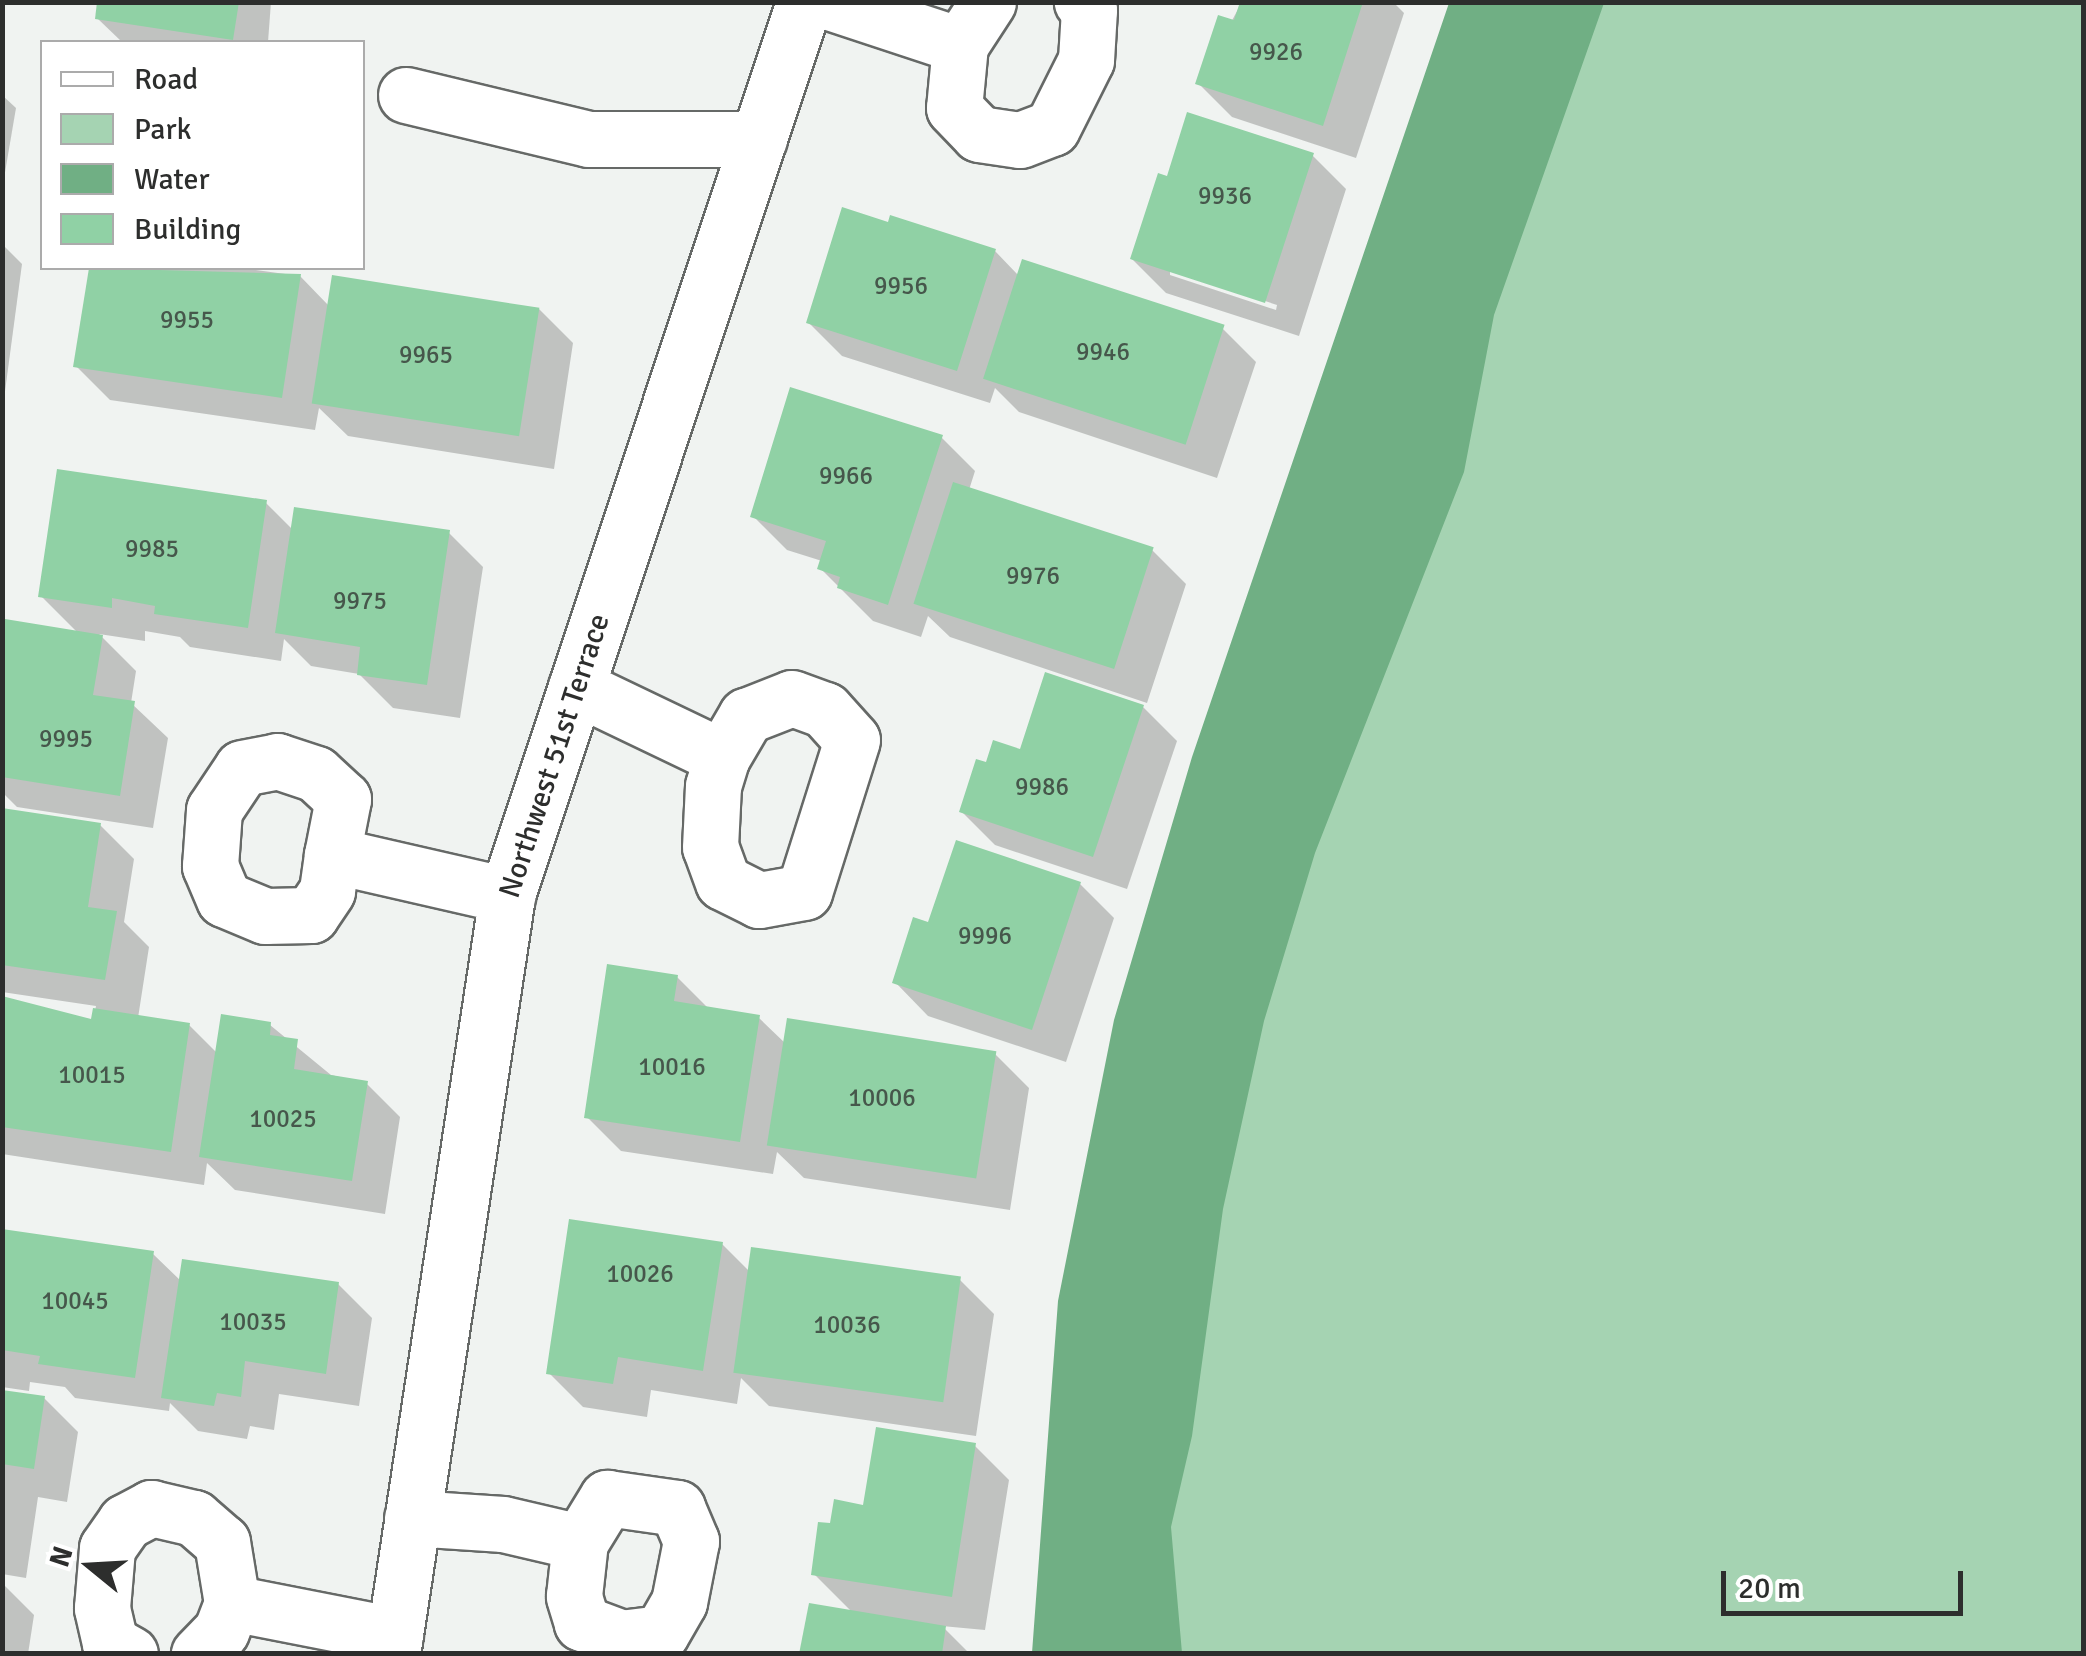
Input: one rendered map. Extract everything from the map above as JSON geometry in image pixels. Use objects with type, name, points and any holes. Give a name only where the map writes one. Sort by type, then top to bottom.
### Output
[{"type":"street","name":"Northwest 51st Terrace","points":[[393,1644],[507,895],[804,2]]},
{"type":"street","points":[[830,2],[974,24],[954,108],[978,134],[1020,140],[1052,128],[1086,60],[1089,10],[1082,2]]},
{"type":"street","points":[[406,94],[589,139],[760,139]]},
{"type":"street","points":[[576,687],[722,757]]},
{"type":"street","points":[[332,855],[507,895]]},
{"type":"street","points":[[130,1654],[110,1643],[102,1608],[107,1548],[126,1522],[151,1508],[194,1518],[222,1542],[232,1604],[221,1631],[199,1654]]},
{"type":"street","points":[[412,1518],[503,1524],[580,1542]]},
{"type":"street","points":[[232,1604],[393,1644]]},
{"type":"green space","points":[[1470,3],[2083,3],[2083,1653],[1092,1654]]},
{"type":"water","points":[[1449,3],[1604,3],[1494,315],[1464,472],[1315,853],[1264,1021],[1223,1209],[1192,1436],[1171,1527],[1182,1653],[1032,1653],[1058,1301],[1114,1020],[1192,757]]},
{"type":"building","points":[[97,2],[239,2],[233,40],[95,19]]},
{"type":"building","points":[[1240,2],[1363,2],[1323,126],[1195,84],[1218,15],[1234,20]]},
{"type":"building","points":[[1187,112],[1314,153],[1265,303],[1130,259],[1158,173],[1167,176]]},
{"type":"building","points":[[842,207],[888,222],[890,215],[996,249],[957,371],[806,323]]},
{"type":"building","points":[[1022,259],[1225,325],[1186,445],[983,379]]},
{"type":"building","points":[[89,270],[301,274],[282,398],[73,367]]},
{"type":"building","points":[[332,275],[539,308],[519,436],[312,403]]},
{"type":"building","points":[[790,387],[943,435],[888,605],[837,588],[840,577],[817,569],[826,541],[750,517]]},
{"type":"building","points":[[57,469],[267,500],[248,628],[154,614],[155,606],[112,598],[112,608],[38,597]]},
{"type":"building","points":[[953,482],[1154,547],[1114,669],[913,604]]},
{"type":"building","points":[[294,507],[450,530],[427,685],[357,675],[360,647],[275,633]]},
{"type":"building","points":[[5,619],[103,635],[93,695],[135,701],[120,796],[2,777]]},
{"type":"building","points":[[1045,672],[1144,705],[1093,857],[959,812],[976,759],[986,762],[993,740],[1020,749]]},
{"type":"building","points":[[2,808],[101,823],[88,907],[117,911],[105,980],[2,965]]},
{"type":"building","points":[[956,840],[1081,882],[1032,1030],[892,983],[913,917],[928,922]]},
{"type":"building","points":[[607,964],[678,975],[674,1001],[760,1015],[740,1142],[584,1118]]},
{"type":"building","points":[[2,996],[91,1019],[93,1008],[190,1023],[171,1152],[2,1127]]},
{"type":"building","points":[[221,1014],[271,1022],[270,1035],[298,1039],[294,1069],[368,1081],[352,1181],[199,1157]]},
{"type":"building","points":[[787,1018],[996,1051],[976,1179],[767,1145]]},
{"type":"building","points":[[569,1219],[723,1242],[703,1371],[618,1357],[613,1384],[546,1374]]},
{"type":"building","points":[[2,1229],[154,1251],[135,1378],[38,1364],[40,1356],[2,1350]]},
{"type":"building","points":[[751,1247],[961,1277],[943,1402],[733,1373]]},
{"type":"building","points":[[182,1259],[339,1282],[326,1374],[245,1361],[241,1397],[217,1393],[214,1406],[161,1398]]},
{"type":"building","points":[[2,1390],[45,1396],[34,1469],[2,1464]]},
{"type":"building","points":[[876,1427],[976,1443],[952,1597],[811,1575],[818,1522],[830,1523],[834,1499],[863,1505]]},
{"type":"building","points":[[809,1603],[946,1626],[942,1654],[799,1654]]}]
